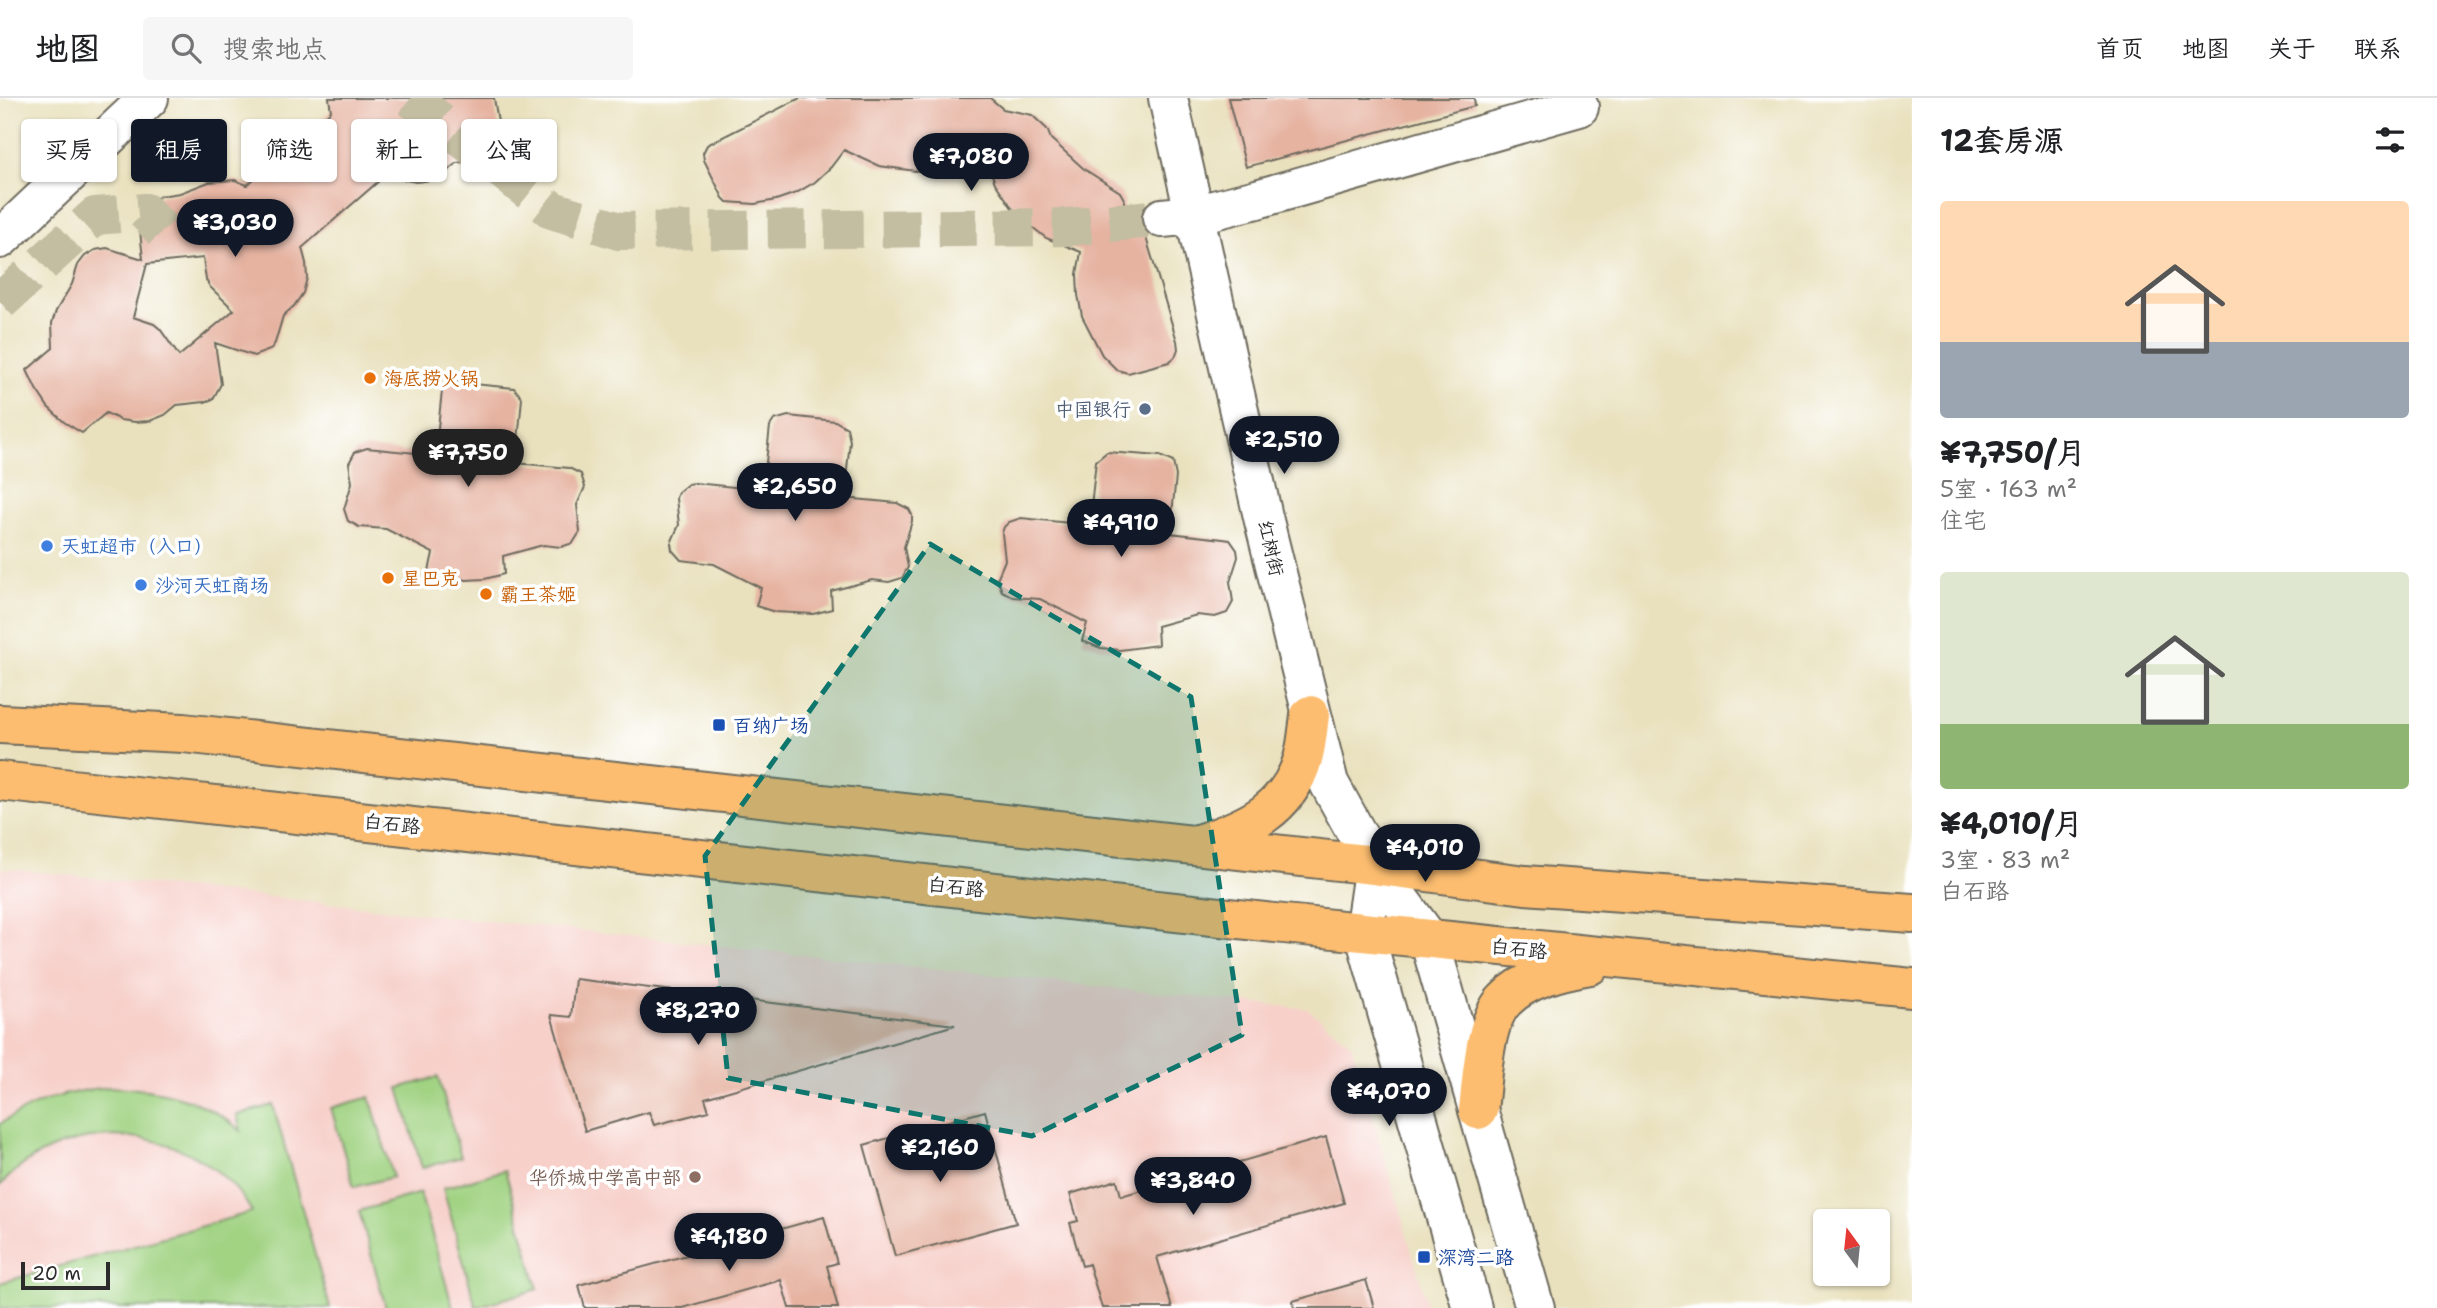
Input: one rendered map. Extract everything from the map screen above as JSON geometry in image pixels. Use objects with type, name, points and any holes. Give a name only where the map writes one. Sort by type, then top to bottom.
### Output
[{"type":"main road","points":[[1194,845],[1228,834],[1255,821],[1279,804],[1303,759],[1310,715]]},
{"type":"main road","points":[[0,724],[197,734],[1374,865],[1525,885],[1912,913]]},
{"type":"main road","name":"白石路","points":[[0,781],[1364,932],[1912,988]]},
{"type":"main road","points":[[1478,1110],[1486,1044],[1496,1014],[1505,1000],[1535,980],[1569,969],[1624,960]]},
{"type":"street","name":"红树街","points":[[1168,98],[1178,217],[1310,715],[1329,783],[1374,865]]},
{"type":"street","points":[[0,239],[125,106]]},
{"type":"street","points":[[1178,217],[1578,107]]},
{"type":"street","points":[[1374,865],[1364,932],[1472,1308]]},
{"type":"street","points":[[1374,865],[1429,939],[1535,1308]]},
{"type":"highlighted area","points":[[930,544],[1191,697],[1242,1035],[1032,1136],[728,1078],[705,856]]},
{"type":"shaded area","name":"华侨城中学高中部","points":[[0,868],[1308,1009],[1352,1045],[1428,1308],[0,1308]]},
{"type":"green space","points":[[438,1077],[461,1157],[422,1168],[399,1088]]},
{"type":"green space","points":[[109,1087],[180,1097],[212,1110],[241,1131],[237,1115],[273,1105],[330,1308],[0,1308],[0,1283],[252,1212],[230,1182],[201,1160],[168,1145],[132,1137],[96,1137],[61,1145],[28,1161],[0,1186],[0,1124],[52,1098]]},
{"type":"green space","points":[[370,1097],[393,1177],[354,1187],[331,1108]]},
{"type":"green space","points":[[505,1170],[538,1289],[476,1307],[443,1188]]},
{"type":"green space","points":[[420,1193],[453,1308],[386,1308],[359,1211]]},
{"type":"building","points":[[329,98],[494,98],[498,119],[461,119],[461,162],[447,172],[447,119],[351,119],[351,182],[378,182],[302,248],[307,278],[303,293],[283,316],[275,343],[270,350],[254,356],[215,343],[221,384],[213,399],[205,402],[177,405],[165,415],[150,421],[120,420],[106,413],[82,433],[64,422],[48,407],[27,370],[53,348],[52,323],[56,311],[85,256],[95,250],[107,248],[143,259],[139,221],[142,210],[160,196],[180,193],[209,182],[235,180],[247,185],[250,182],[337,182],[337,119],[322,119],[331,111]],"holes":[[[203,258],[206,280],[234,310],[179,356],[160,329],[154,324],[133,317],[147,264]]]},
{"type":"building","points":[[800,98],[990,98],[1003,109],[1032,115],[1047,129],[1051,139],[1084,169],[1120,192],[1124,199],[1124,214],[1141,226],[1177,341],[1175,357],[1169,362],[1128,373],[1117,370],[1102,355],[1082,316],[1077,274],[1081,252],[1046,238],[1017,215],[995,183],[984,153],[953,165],[916,171],[879,166],[844,150],[815,182],[796,193],[755,204],[727,202],[704,160],[703,153],[707,145]]},
{"type":"building","points":[[1228,98],[1474,98],[1475,106],[1246,167]]},
{"type":"building","points":[[453,382],[514,388],[522,398],[516,463],[569,468],[581,474],[585,487],[577,505],[580,532],[573,543],[561,547],[543,545],[503,556],[504,574],[466,580],[429,571],[433,553],[386,529],[359,527],[348,521],[344,509],[352,483],[349,463],[355,452],[367,448],[435,455],[442,391]]},
{"type":"building","points":[[788,416],[835,421],[847,428],[850,441],[844,498],[897,503],[909,509],[912,515],[904,547],[908,567],[902,578],[889,582],[872,580],[831,591],[832,609],[813,614],[775,612],[756,606],[761,588],[714,564],[681,560],[672,550],[671,543],[679,525],[676,498],[678,492],[688,484],[763,490],[770,426],[774,420]]},
{"type":"building","points":[[1107,452],[1160,456],[1173,462],[1176,476],[1170,533],[1230,540],[1237,550],[1238,557],[1230,582],[1233,602],[1227,613],[1215,617],[1197,615],[1157,626],[1158,645],[1120,650],[1101,648],[1082,641],[1087,623],[1040,599],[1013,597],[1002,591],[997,579],[1005,560],[1002,533],[1004,527],[1021,518],[1089,525],[1096,461]]},
{"type":"building","points":[[575,979],[955,1025],[705,1098],[709,1111],[654,1125],[649,1112],[585,1131],[551,1015],[571,1017]]},
{"type":"building","points":[[985,1111],[1016,1223],[895,1256],[864,1145]]},
{"type":"building","points":[[1326,1137],[1344,1203],[1157,1257],[1172,1308],[1102,1308],[1089,1264],[1082,1266],[1070,1223],[1078,1221],[1070,1194],[1117,1180],[1121,1196]]},
{"type":"building","points":[[824,1217],[837,1263],[827,1266],[838,1308],[789,1308],[781,1280],[682,1308],[585,1308],[579,1285]]},
{"type":"building","points":[[1366,1280],[1374,1308],[1294,1308],[1293,1301]]},
{"type":"tunnel","points":[[411,98],[552,210],[619,231],[1068,227],[1162,218]]},
{"type":"tunnel","points":[[0,302],[95,216],[145,212],[163,231]]},
{"type":"place","name":"海底捞火锅","points":[[370,378]]},
{"type":"place","name":"中国银行","points":[[1145,409]]},
{"type":"place","name":"天虹超市（入口）","points":[[47,546]]},
{"type":"place","name":"星巴克","points":[[388,578]]},
{"type":"place","name":"沙河天虹商场","points":[[141,585]]},
{"type":"place","name":"霸王茶姬","points":[[486,594]]},
{"type":"place","name":"百纳广场","points":[[719,725]]},
{"type":"place","name":"华侨城中学高中部","points":[[695,1177]]},
{"type":"place","name":"深湾二路","points":[[1424,1257]]}]
